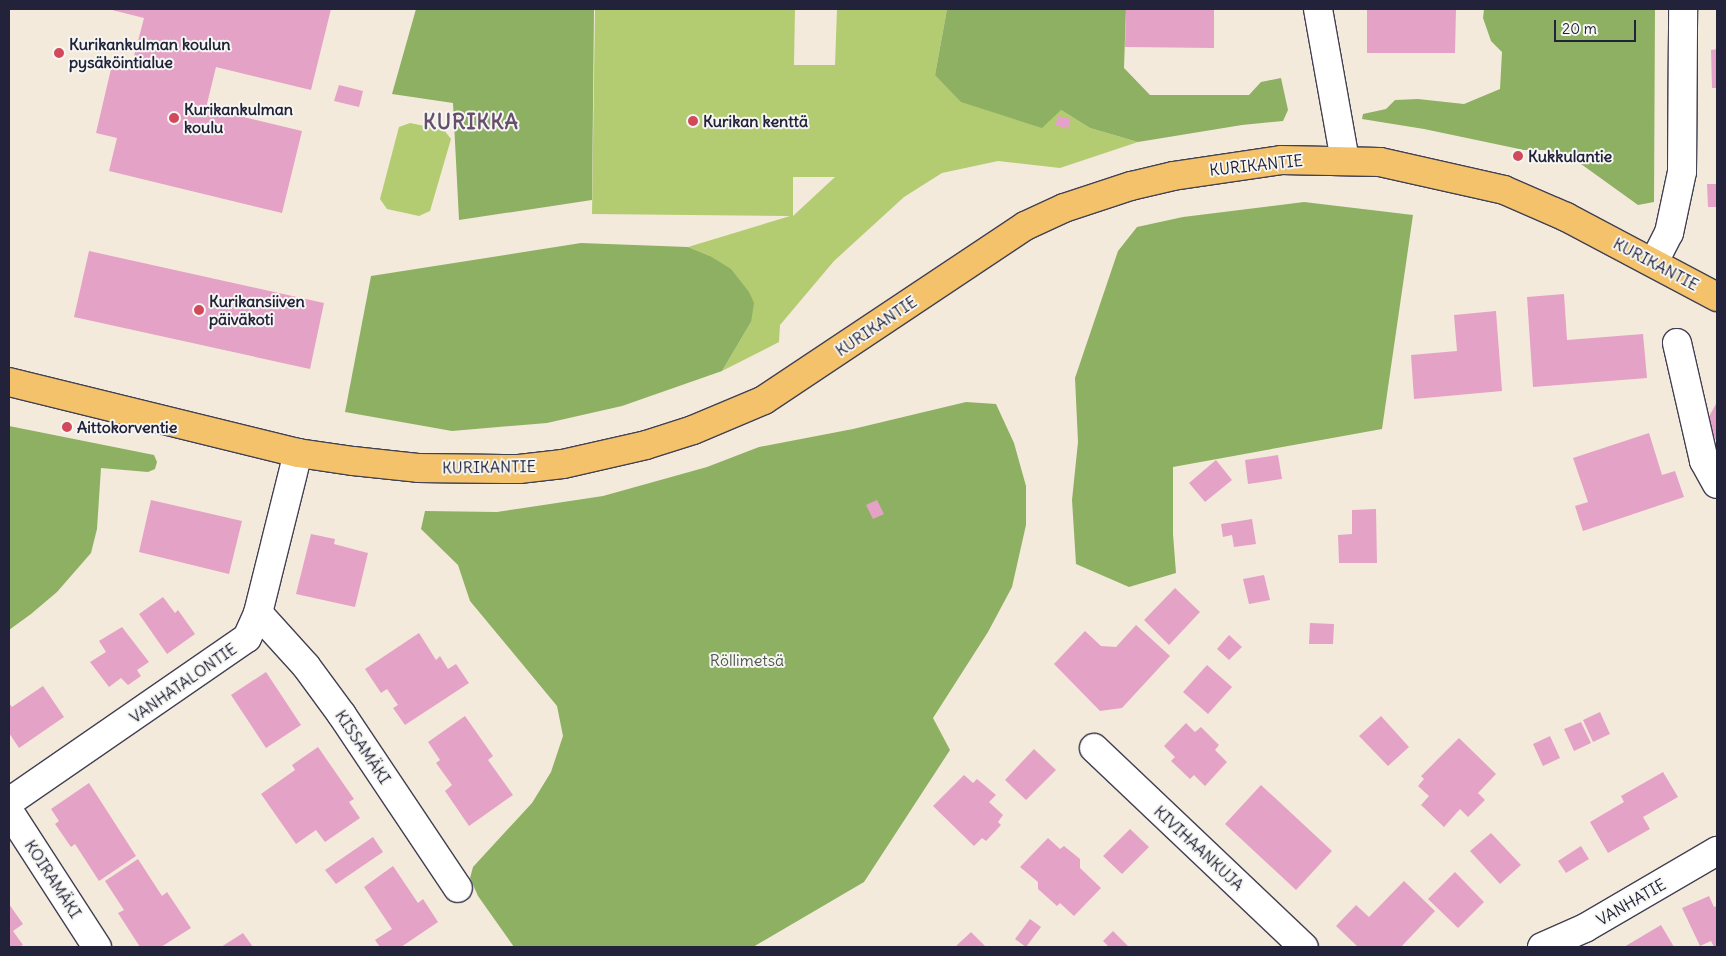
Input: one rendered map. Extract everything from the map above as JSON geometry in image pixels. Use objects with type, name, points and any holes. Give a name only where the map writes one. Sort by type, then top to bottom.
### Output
[{"type":"main road","name":"KURIKANTIE","points":[[9,382],[298,453],[418,468],[519,469],[563,464],[646,445],[693,430],[764,400],[1025,226],[1064,208],[1131,186],[1173,176],[1282,160],[1380,162],[1504,190],[1566,217],[1717,297]]},
{"type":"street","points":[[1318,9],[1345,160]]},
{"type":"street","points":[[1654,262],[1669,232],[1682,172],[1683,9]]},
{"type":"street","points":[[1678,343],[1704,461],[1717,484]]},
{"type":"street","name":"VANHATALONTIE","points":[[9,802],[235,649],[248,638],[258,613],[298,453]]},
{"type":"street","name":"KISSAMÄKI","points":[[258,613],[306,666],[342,715],[458,888]]},
{"type":"street","name":"KIVIHAANKUJA","points":[[1094,748],[1304,947]]},
{"type":"street","name":"KOIRAMÄKI","points":[[9,811],[97,947]]},
{"type":"street","name":"VANHATIE","points":[[1542,947],[1585,928],[1717,851]]},
{"type":"green space","points":[[416,9],[594,9],[592,200],[459,220],[453,103],[392,94]]},
{"type":"green space","points":[[595,9],[795,9],[794,65],[835,65],[837,9],[947,9],[935,75],[1061,110],[1090,128],[1138,142],[1060,168],[998,161],[942,173],[904,197],[834,261],[780,325],[779,342],[722,371],[751,322],[710,256],[688,247],[790,216],[592,214]],"holes":[[[793,177],[835,177],[793,216]]]},
{"type":"green space","points":[[947,9],[1126,9],[1124,68],[1150,95],[1249,95],[1261,82],[1281,78],[1288,110],[1283,121],[1242,125],[1138,142],[1090,128],[1061,110],[1042,128],[961,102],[935,75]]},
{"type":"green space","points":[[1484,9],[1655,9],[1654,202],[1638,205],[1581,164],[1545,150],[1524,150],[1424,129],[1362,119],[1363,114],[1386,109],[1395,100],[1418,99],[1464,104],[1500,89],[1502,52],[1491,41],[1483,18]]},
{"type":"green space","points":[[410,123],[444,130],[451,139],[430,211],[419,216],[387,209],[380,199],[399,127]]},
{"type":"green space","points":[[1304,202],[1413,215],[1382,429],[1173,467],[1173,534],[1176,573],[1129,587],[1076,564],[1072,500],[1078,442],[1075,378],[1118,251],[1137,227],[1183,217]]},
{"type":"green space","points":[[581,243],[688,247],[710,256],[731,269],[749,292],[754,303],[751,322],[722,371],[622,406],[547,423],[452,431],[345,412],[371,276]]},
{"type":"green space","name":"Röllimetsä","points":[[966,402],[996,404],[1014,443],[1026,486],[1026,525],[1012,587],[988,632],[933,718],[950,750],[864,882],[753,947],[514,947],[478,896],[470,878],[473,867],[532,803],[551,772],[563,736],[557,706],[470,601],[458,565],[421,529],[425,511],[497,512],[603,496],[707,467],[759,447],[853,429]]},
{"type":"green space","points":[[9,426],[154,455],[157,462],[155,469],[148,472],[101,468],[97,529],[91,553],[57,592],[9,630]]},
{"type":"building","name":"Kurikankulman koulu","points":[[108,9],[331,9],[311,90],[216,67],[206,108],[302,131],[282,213],[109,171],[117,138],[96,133],[114,56],[133,60],[144,18]]},
{"type":"building","points":[[1126,9],[1214,9],[1214,48],[1125,47]]},
{"type":"building","points":[[1367,9],[1456,9],[1455,53],[1367,53]]},
{"type":"building","points":[[1717,49],[1717,88],[1712,88],[1711,50]]},
{"type":"building","points":[[339,85],[363,91],[359,107],[334,101]]},
{"type":"building","points":[[1058,116],[1071,119],[1068,129],[1055,125]]},
{"type":"building","points":[[1707,184],[1717,184],[1717,207],[1708,207]]},
{"type":"building","name":"Kurikansiiven päiväkoti","points":[[89,251],[324,303],[310,369],[74,317]]},
{"type":"building","points":[[1564,294],[1567,340],[1643,334],[1647,378],[1533,387],[1527,297]]},
{"type":"building","points":[[1496,311],[1502,391],[1414,399],[1411,355],[1457,351],[1454,315]]},
{"type":"building","points":[[1717,402],[1717,442],[1706,422]]},
{"type":"building","points":[[1649,433],[1662,475],[1675,471],[1684,497],[1583,531],[1575,506],[1588,502],[1573,458]]},
{"type":"building","points":[[1278,455],[1282,479],[1248,484],[1245,460]]},
{"type":"building","points":[[1216,460],[1232,480],[1205,502],[1189,483]]},
{"type":"building","points":[[151,500],[242,521],[229,574],[139,552]]},
{"type":"building","points":[[877,500],[884,514],[873,519],[866,505]]},
{"type":"building","points":[[1376,509],[1377,563],[1339,563],[1338,535],[1352,534],[1352,510]]},
{"type":"building","points":[[1252,519],[1256,544],[1234,547],[1232,535],[1223,537],[1221,524]]},
{"type":"building","points":[[311,534],[335,539],[334,544],[368,553],[355,607],[296,594]]},
{"type":"building","points":[[1264,575],[1270,600],[1249,604],[1243,579]]},
{"type":"building","points":[[1175,588],[1200,612],[1169,645],[1144,620]]},
{"type":"building","points":[[163,597],[175,613],[178,610],[195,634],[167,654],[139,614]]},
{"type":"building","points":[[1310,623],[1334,624],[1333,644],[1309,644]]},
{"type":"building","points":[[1136,625],[1170,656],[1122,708],[1100,711],[1054,664],[1085,631],[1101,646],[1116,647]]},
{"type":"building","points":[[122,627],[149,662],[137,670],[141,676],[128,685],[121,678],[109,687],[90,662],[106,652],[99,641]]},
{"type":"building","points":[[419,633],[436,660],[440,656],[448,669],[456,664],[469,683],[405,725],[393,708],[398,705],[387,689],[381,693],[365,669]]},
{"type":"building","points":[[1229,635],[1242,647],[1229,660],[1217,649]]},
{"type":"building","points":[[1207,665],[1232,687],[1208,714],[1183,692]]},
{"type":"building","points":[[266,672],[301,725],[266,748],[231,695]]},
{"type":"building","points":[[43,686],[64,717],[19,748],[9,733],[9,703],[12,707]]},
{"type":"building","points":[[1600,712],[1610,734],[1593,742],[1583,720]]},
{"type":"building","points":[[465,716],[493,756],[488,760],[513,795],[469,826],[445,791],[452,785],[436,763],[440,760],[428,742]]},
{"type":"building","points":[[1381,716],[1409,747],[1388,766],[1359,736]]},
{"type":"building","points":[[1581,722],[1591,743],[1574,751],[1564,729]]},
{"type":"building","points":[[1186,723],[1195,732],[1201,727],[1219,745],[1215,750],[1227,762],[1205,786],[1194,775],[1190,779],[1171,761],[1175,757],[1164,746]]},
{"type":"building","points":[[1550,736],[1560,758],[1543,766],[1533,744]]},
{"type":"building","points":[[1459,738],[1496,774],[1478,793],[1485,800],[1468,817],[1460,809],[1444,827],[1421,805],[1429,796],[1418,786],[1424,779],[1421,776]]},
{"type":"building","points":[[318,747],[354,799],[349,802],[360,818],[325,842],[316,830],[296,844],[261,794],[295,770],[292,765]]},
{"type":"building","points":[[1034,749],[1056,770],[1026,800],[1005,780]]},
{"type":"building","points":[[1663,772],[1678,797],[1643,817],[1650,829],[1608,853],[1590,822],[1624,802],[1621,796]]},
{"type":"building","points":[[964,775],[973,783],[977,779],[996,795],[989,802],[1003,815],[998,822],[1001,825],[986,841],[982,838],[974,846],[933,806]]},
{"type":"building","points":[[89,783],[136,856],[99,881],[75,844],[71,847],[55,824],[59,821],[51,809]]},
{"type":"building","points":[[1261,785],[1332,851],[1296,890],[1225,824]]},
{"type":"building","points":[[1130,829],[1149,847],[1122,874],[1103,856]]},
{"type":"building","points":[[1491,833],[1521,865],[1500,884],[1470,851]]},
{"type":"building","points":[[373,837],[383,852],[336,884],[325,870]]},
{"type":"building","points":[[1048,838],[1060,849],[1064,846],[1080,859],[1080,868],[1101,888],[1074,916],[1060,903],[1057,906],[1038,889],[1038,882],[1020,867]]},
{"type":"building","points":[[1581,846],[1589,859],[1566,873],[1558,861]]},
{"type":"building","points":[[138,859],[162,896],[167,892],[191,928],[161,947],[140,947],[118,913],[124,910],[105,881]]},
{"type":"building","points":[[393,866],[418,903],[423,899],[438,922],[401,947],[380,947],[375,940],[392,929],[364,887]]},
{"type":"building","points":[[1455,872],[1484,902],[1458,928],[1428,899]]},
{"type":"building","points":[[1404,881],[1435,911],[1401,947],[1358,947],[1336,926],[1356,905],[1369,917]]},
{"type":"building","points":[[1709,896],[1714,907],[1717,906],[1717,947],[1714,947],[1711,941],[1700,946],[1682,908]]},
{"type":"building","points":[[9,904],[23,924],[13,931],[23,945],[19,947],[9,947]]},
{"type":"building","points":[[1030,919],[1041,927],[1026,947],[1015,939]]},
{"type":"building","points":[[1661,925],[1674,947],[1624,947]]},
{"type":"building","points":[[1113,931],[1129,947],[1109,947],[1103,941]]},
{"type":"building","points":[[971,932],[986,947],[955,947]]},
{"type":"building","points":[[243,933],[253,947],[221,947]]},
{"type":"place","name":"Kurikankulman koulun pysäköintialue","points":[[59,53]]},
{"type":"place","name":"Kurikankulman koulu","points":[[174,118]]},
{"type":"place","name":"Kurikan kenttä","points":[[693,121]]},
{"type":"place","name":"Kukkulantie","points":[[1518,156]]},
{"type":"place","name":"Kurikansiiven päiväkoti","points":[[199,310]]},
{"type":"place","name":"Aittokorventie","points":[[67,427]]},
{"type":"district","name":"KURIKKA","points":[[471,122]]}]
